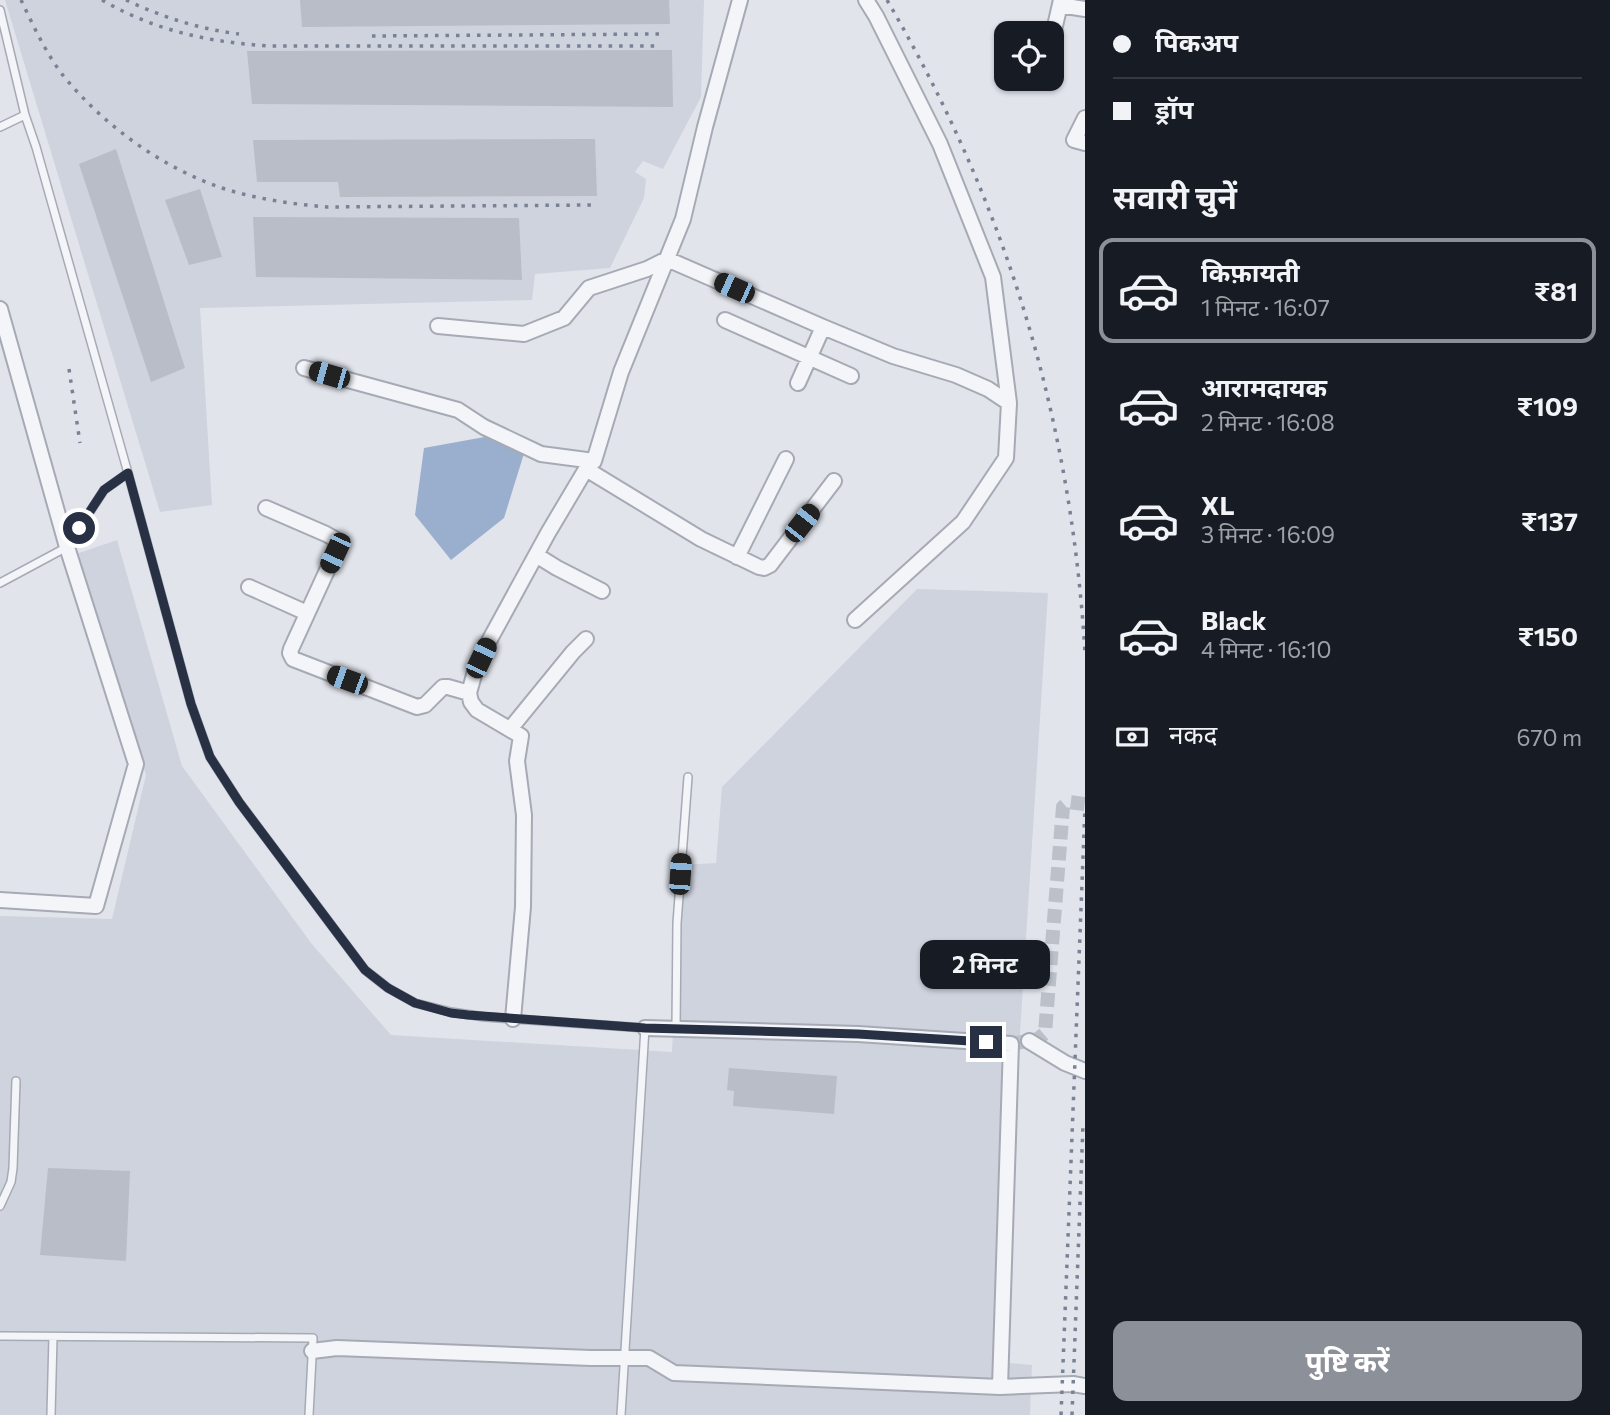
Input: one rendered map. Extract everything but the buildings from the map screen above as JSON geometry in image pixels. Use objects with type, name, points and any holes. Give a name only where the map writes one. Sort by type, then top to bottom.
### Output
[{"type":"street","points":[[513,1018],[523,907],[524,815],[517,761],[521,736],[477,710],[469,693],[489,641],[590,465],[621,372],[683,219],[740,0]]},
{"type":"street","points":[[855,620],[963,522],[1006,458],[1009,403],[993,277],[940,144],[866,0]]},
{"type":"street","points":[[1056,21],[1060,2],[1085,9]]},
{"type":"street","points":[[1085,118],[1074,140],[1085,143]]},
{"type":"street","points":[[438,326],[524,334],[564,318],[589,288],[647,269],[667,259]]},
{"type":"street","points":[[667,259],[893,356],[956,375],[988,389],[1009,403]]},
{"type":"street","points":[[0,309],[67,547],[136,764],[96,906],[0,900]]},
{"type":"street","points":[[725,320],[851,376]]},
{"type":"street","points":[[798,383],[823,327]]},
{"type":"street","points":[[303,368],[458,410],[541,454],[590,465],[690,533],[759,568],[770,565],[834,481]]},
{"type":"street","points":[[737,557],[786,459]]},
{"type":"street","points":[[265,508],[335,539],[335,553],[290,653],[293,659],[417,707],[425,705],[443,687],[469,693]]},
{"type":"street","points":[[536,555],[602,591]]},
{"type":"street","points":[[249,587],[307,613]]},
{"type":"street","points":[[510,729],[586,639]]},
{"type":"street","points":[[645,1028],[858,1034],[1012,1044],[1000,1387]]},
{"type":"street","points":[[1029,1041],[1065,1063],[1085,1071]]},
{"type":"street","points":[[312,1351],[337,1348],[649,1358],[674,1373],[1000,1387],[1073,1384],[1085,1386]]},
{"type":"lane","points":[[0,10],[25,115],[191,704],[210,757],[239,802],[365,970],[388,988],[415,1003],[451,1013],[645,1028],[621,1415]]},
{"type":"lane","points":[[0,127],[25,115]]},
{"type":"lane","points":[[0,583],[67,547],[104,490],[128,473]]},
{"type":"lane","points":[[676,1029],[677,923],[688,777]]},
{"type":"lane","points":[[0,1206],[13,1168],[16,1081]]},
{"type":"lane","points":[[0,1336],[313,1338],[309,1415]]},
{"type":"lane","points":[[51,1415],[53,1337]]},
{"type":"shaded area","points":[[5,0],[704,0],[701,97],[663,169],[643,161],[635,172],[646,179],[644,198],[610,268],[535,274],[532,300],[200,308],[212,505],[160,512]]},
{"type":"shaded area","points":[[117,540],[182,766],[311,943],[391,1035],[672,1052],[681,865],[716,863],[722,787],[917,589],[1048,593],[999,1362],[1032,1365],[1030,1415],[0,1415],[0,916],[112,919],[146,775],[76,554]]},
{"type":"water","points":[[490,436],[526,447],[504,518],[451,560],[415,515],[424,448]]},
{"type":"tunnel","points":[[1011,1044],[1038,1039],[1045,1033],[1063,807],[1069,802],[1085,804]]},
{"type":"railway","points":[[21,0],[59,70],[99,113],[157,157],[200,180],[222,188],[274,200],[327,207],[592,205]]},
{"type":"railway","points":[[102,0],[142,20],[184,34],[272,46],[661,46]]},
{"type":"railway","points":[[126,0],[181,22],[239,34]]},
{"type":"railway","points":[[887,0],[929,77],[966,155],[998,234],[1025,315],[1048,397],[1065,481],[1077,566],[1085,653]]},
{"type":"railway","points":[[372,36],[661,34]]},
{"type":"railway","points":[[69,369],[80,443]]},
{"type":"railway","points":[[1061,1415],[1085,807]]},
{"type":"railway","points":[[1072,1415],[1083,1124]]},
{"type":"route","points":[[79,528],[104,490],[128,473],[191,704],[210,757],[239,802],[365,970],[388,988],[415,1003],[451,1013],[485,1017],[645,1028],[858,1034],[986,1042]]}]
